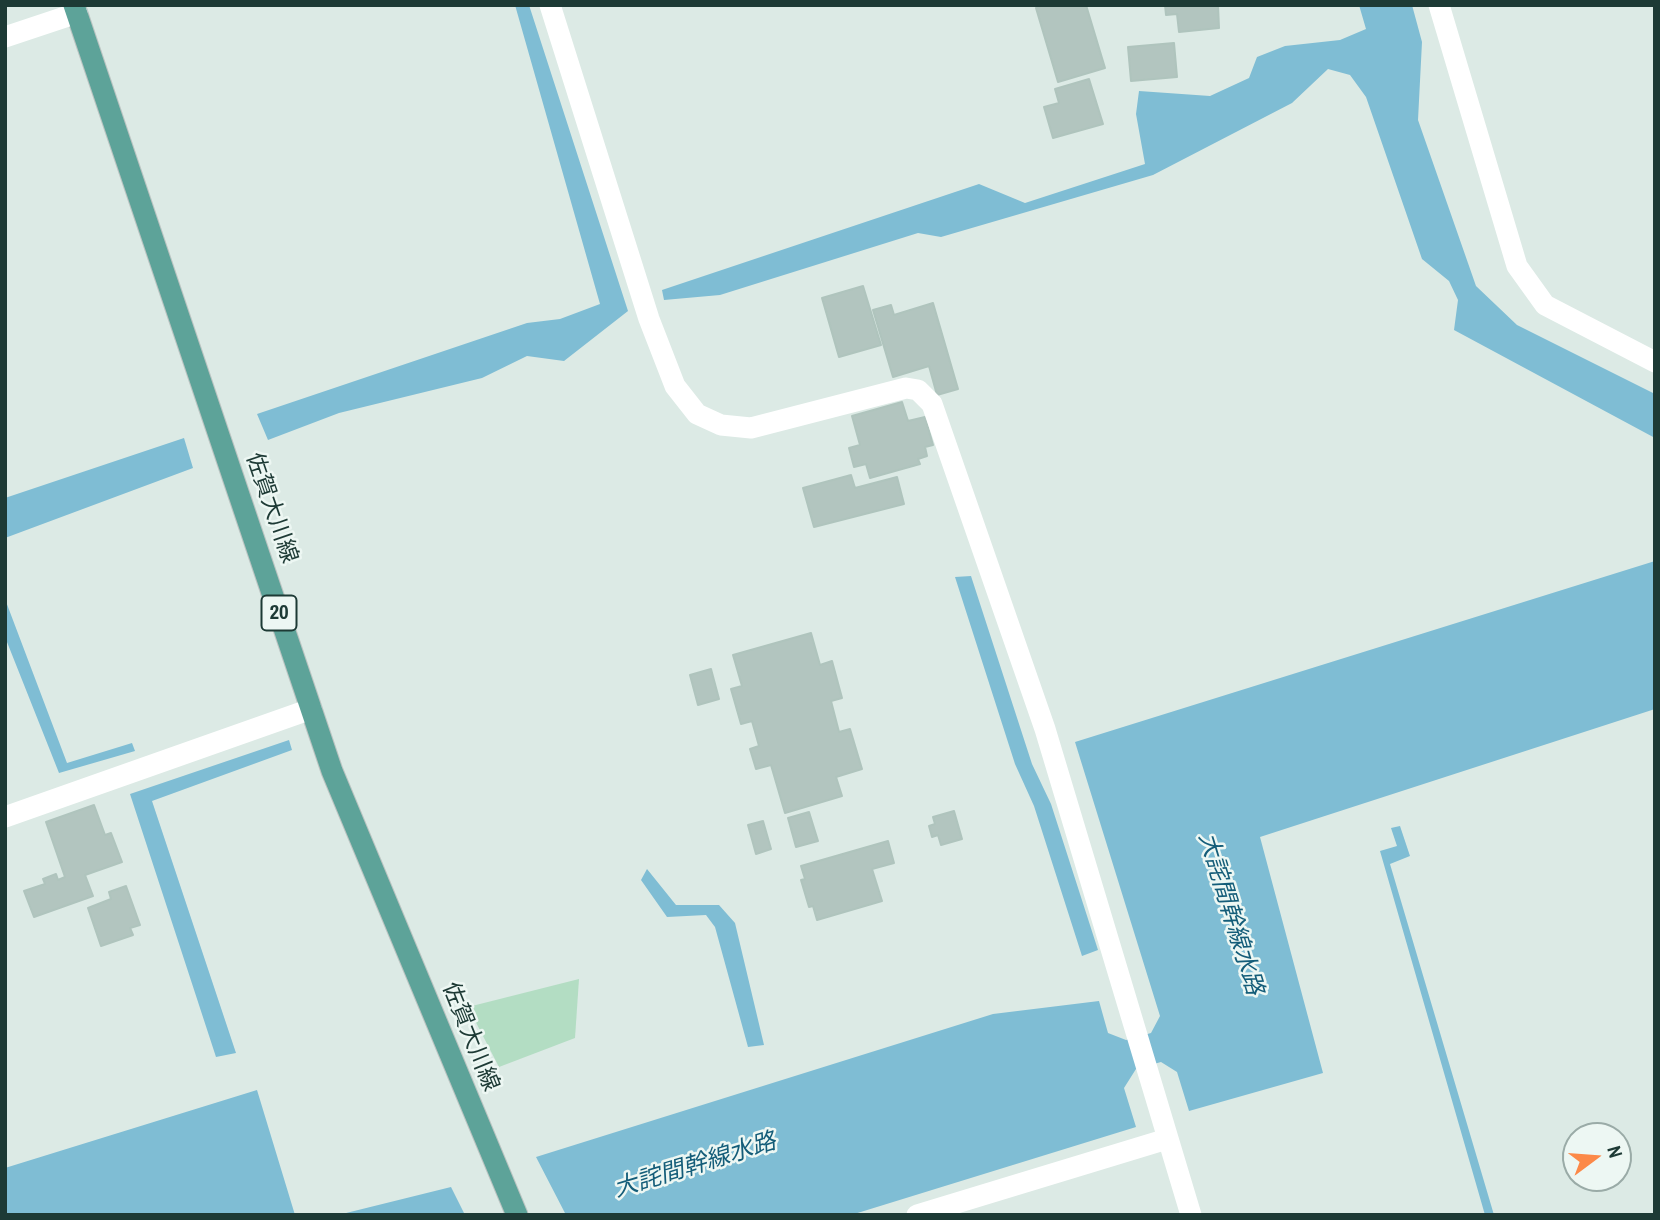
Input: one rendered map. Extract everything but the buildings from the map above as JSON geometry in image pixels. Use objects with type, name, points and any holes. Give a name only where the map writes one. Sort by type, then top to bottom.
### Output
[{"type":"main road","name":"佐賀大川線","points":[[75,9],[332,771],[516,1212]]},
{"type":"street","points":[[550,5],[649,319],[675,386],[697,414],[721,425],[751,428],[906,388],[918,390],[932,404],[1045,729],[1191,1215]]},
{"type":"street","points":[[1439,5],[1517,266],[1545,305],[1655,362]]},
{"type":"street","points":[[5,37],[75,9]]},
{"type":"street","points":[[5,817],[311,709]]},
{"type":"street","points":[[918,1215],[1167,1139]]},
{"type":"green space","points":[[579,979],[575,1038],[499,1067],[468,1007]]},
{"type":"water","points":[[515,5],[529,5],[628,311],[564,361],[527,356],[482,378],[339,413],[268,440],[257,414],[527,323],[560,319],[600,304]]},
{"type":"water","points":[[1359,5],[1412,5],[1422,42],[1418,120],[1476,286],[1517,325],[1655,394],[1655,438],[1454,330],[1458,300],[1449,281],[1422,259],[1366,97],[1350,75],[1328,69],[1292,103],[1153,175],[941,237],[918,233],[720,295],[664,300],[662,290],[979,184],[1025,203],[1145,164],[1136,114],[1139,91],[1210,96],[1249,78],[1257,57],[1285,46],[1340,40],[1366,29]]},
{"type":"water","points":[[184,438],[193,468],[5,538],[5,498]]},
{"type":"water","name":"大詫間幹線水路","points":[[1655,561],[1655,709],[1260,837],[1323,1073],[1189,1111],[1177,1072],[1161,1062],[1136,1069],[1124,1088],[1136,1127],[851,1215],[566,1215],[536,1157],[993,1014],[1099,1001],[1108,1033],[1126,1040],[1151,1033],[1160,1016],[1075,742]]},
{"type":"water","points":[[971,576],[1032,764],[1051,804],[1098,950],[1082,956],[1034,806],[1015,764],[955,577]]},
{"type":"water","points":[[5,599],[67,763],[132,743],[135,751],[59,773],[5,637]]},
{"type":"water","points":[[289,740],[292,750],[152,801],[236,1053],[216,1057],[130,794]]},
{"type":"water","points":[[1400,826],[1410,856],[1390,864],[1494,1215],[1485,1215],[1380,851],[1397,846],[1391,828]]},
{"type":"water","points":[[647,869],[676,905],[719,905],[735,923],[764,1045],[748,1047],[715,927],[706,915],[667,917],[641,880]]},
{"type":"water","points":[[257,1090],[295,1215],[5,1215],[5,1168]]},
{"type":"water","points":[[451,1187],[465,1215],[338,1215]]}]
